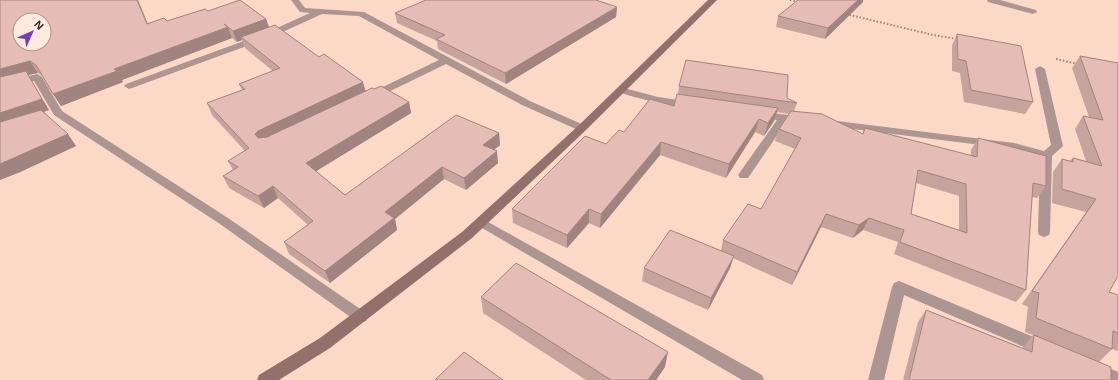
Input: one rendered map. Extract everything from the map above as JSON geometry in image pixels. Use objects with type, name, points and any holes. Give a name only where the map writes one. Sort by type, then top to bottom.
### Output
[{"type":"street","points":[[294,0],[303,10],[361,14],[526,104],[582,128]]},
{"type":"street","points":[[266,380],[324,343],[361,317],[439,258],[481,222],[582,128],[713,0]]},
{"type":"street","points":[[990,0],[1033,12]]},
{"type":"street","points":[[129,86],[271,34],[320,11]]},
{"type":"street","points":[[360,102],[446,60]]},
{"type":"street","points":[[1040,69],[1057,146],[1046,154]]},
{"type":"street","points":[[0,86],[37,77],[54,114],[224,221],[361,317]]},
{"type":"street","points":[[620,90],[658,100],[705,107]]},
{"type":"street","points":[[745,112],[1014,146],[1046,154]]},
{"type":"street","points":[[744,175],[784,118]]},
{"type":"street","points":[[1044,232],[1046,154]]},
{"type":"street","points":[[481,222],[756,380]]},
{"type":"street","points":[[876,380],[899,287],[1060,354]]},
{"type":"street","points":[[1082,364],[1118,379]]},
{"type":"path","points":[[790,0],[803,3]]},
{"type":"path","points":[[844,14],[932,35],[962,40]]},
{"type":"path","points":[[1053,58],[1083,65]]},
{"type":"building","points":[[0,0],[137,0],[147,24],[164,18],[167,21],[205,9],[208,11],[240,0],[266,19],[233,31],[228,27],[114,69],[117,71],[53,94],[36,65],[30,61],[0,69]]},
{"type":"building","points":[[426,0],[596,0],[617,7],[505,73],[436,39],[445,35],[395,13]]},
{"type":"building","points":[[798,0],[858,0],[828,28],[778,16]]},
{"type":"building","points":[[275,25],[319,57],[324,54],[363,82],[258,131],[255,134],[258,138],[267,137],[372,88],[374,89],[381,86],[409,102],[306,163],[345,195],[456,115],[499,133],[483,145],[497,151],[464,178],[442,167],[385,212],[394,218],[325,271],[284,242],[313,221],[273,186],[258,196],[223,176],[238,167],[228,161],[249,148],[207,103],[245,89],[239,84],[280,68],[241,37]]},
{"type":"building","points":[[957,34],[1021,46],[1033,102],[971,90],[966,61],[958,59]]},
{"type":"building","points":[[1080,56],[1118,63],[1118,276],[1109,292],[1118,295],[1118,333],[1113,331],[1112,349],[1036,318],[1039,293],[1032,291],[1096,199],[1062,189],[1062,159],[1073,162],[1073,158],[1102,166],[1083,116],[1103,120]]},
{"type":"building","points":[[686,60],[788,75],[787,98],[797,103],[679,86]]},
{"type":"building","points":[[26,71],[42,99],[0,113],[0,77]]},
{"type":"building","points":[[677,94],[778,108],[768,123],[759,119],[729,164],[661,142],[601,214],[589,209],[567,235],[512,209],[585,136],[606,144],[619,130],[624,132],[650,99],[674,106]]},
{"type":"building","points":[[41,110],[68,134],[0,164],[0,122]]},
{"type":"building","points":[[791,111],[822,114],[863,134],[865,128],[977,157],[978,138],[1046,156],[1046,186],[1033,183],[1026,290],[900,242],[904,230],[869,218],[859,225],[826,214],[797,272],[723,240],[748,204],[761,209],[801,138],[779,129]],"holes":[[[918,170],[966,184],[967,233],[911,214]]]},
{"type":"building","points":[[670,230],[734,256],[711,298],[644,268]]},
{"type":"building","points":[[516,263],[668,352],[648,380],[611,380],[481,297]]},
{"type":"building","points":[[926,310],[1032,352],[1034,335],[1111,367],[1111,380],[909,380]]},
{"type":"building","points":[[464,352],[503,380],[435,380]]}]
